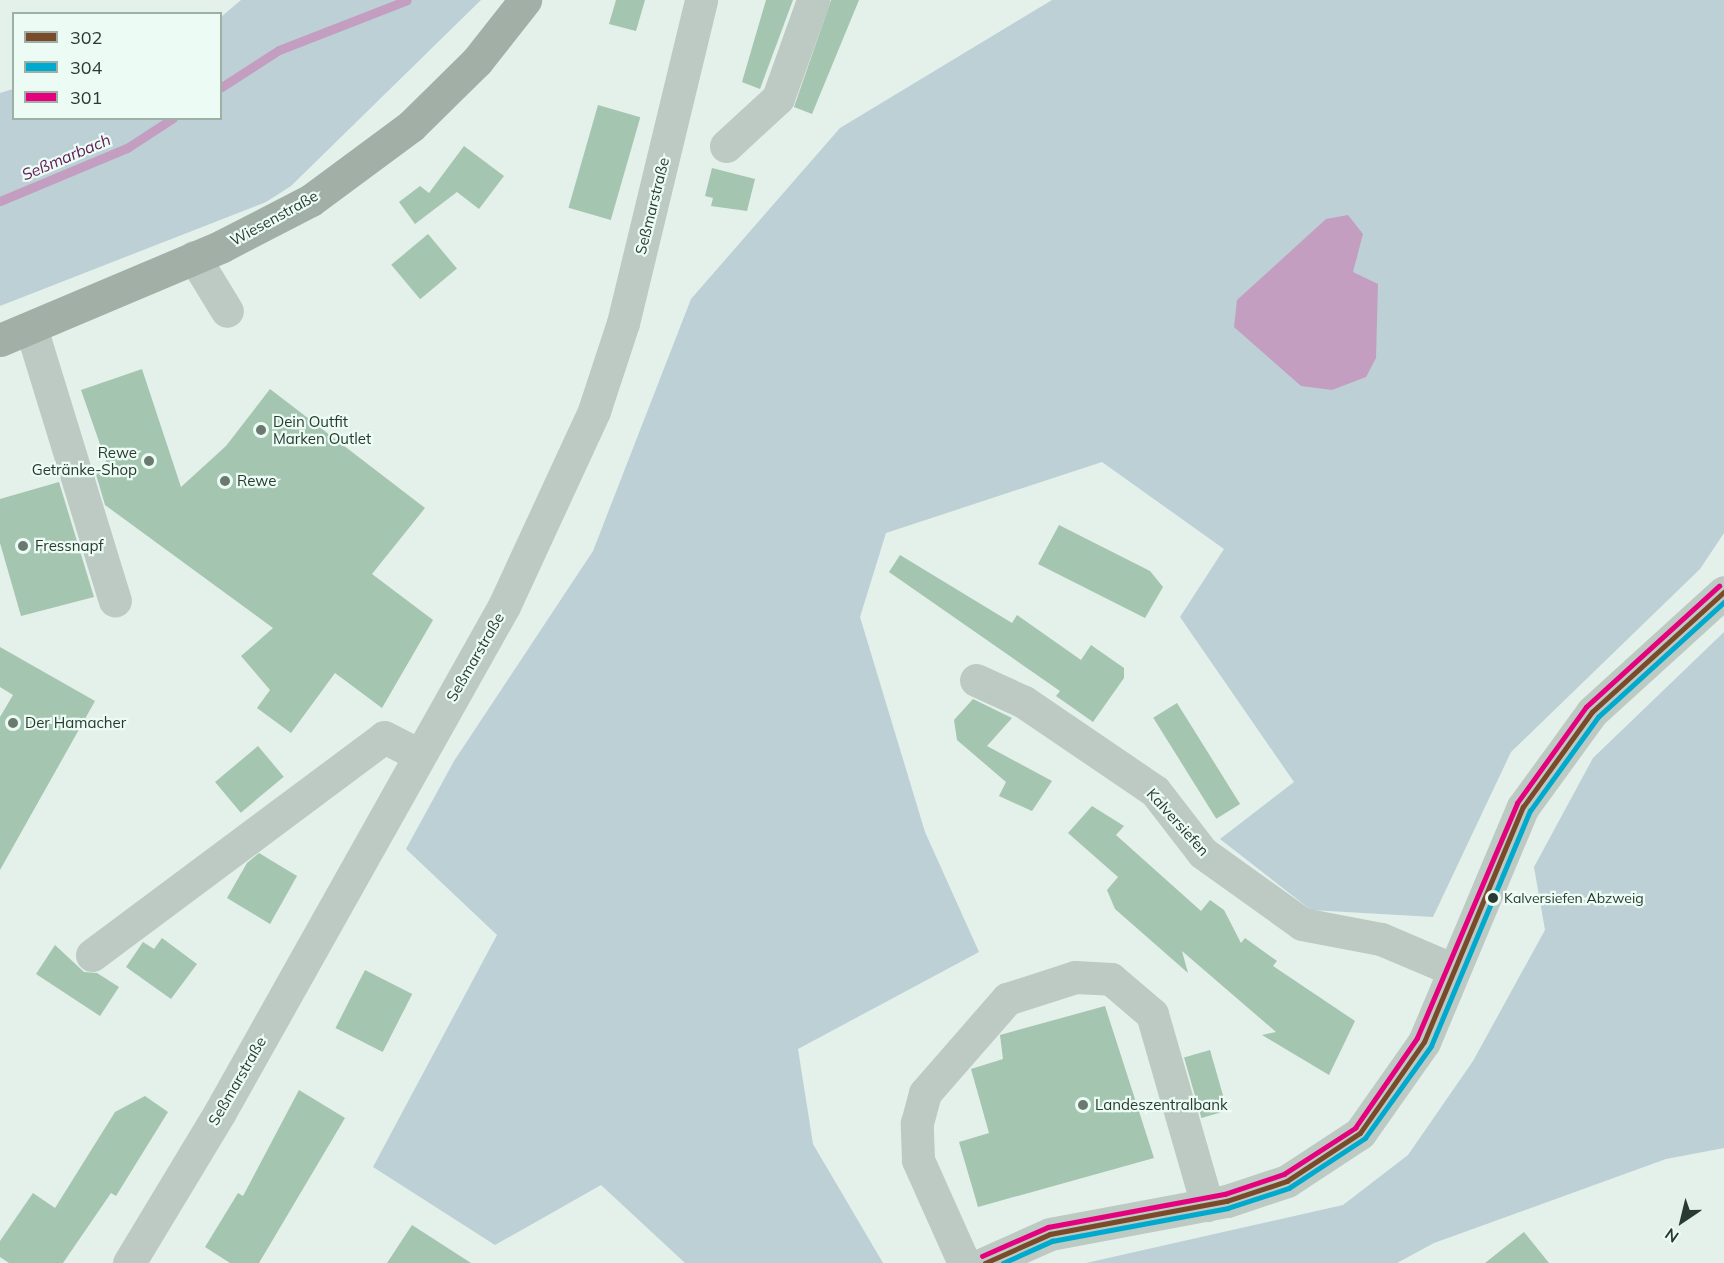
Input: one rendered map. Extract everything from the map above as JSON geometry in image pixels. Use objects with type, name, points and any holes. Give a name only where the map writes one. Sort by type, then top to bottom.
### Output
[{"type":"main road","name":"Wiesenstraße","points":[[0,340],[32,331],[194,257],[311,200],[411,126],[477,61],[525,0]]},
{"type":"street","name":"Seßmarstraße","points":[[129,1263],[220,1112],[504,606],[594,411],[623,323],[701,0]]},
{"type":"street","points":[[726,146],[778,98],[813,0]]},
{"type":"street","points":[[194,257],[227,311]]},
{"type":"street","points":[[32,331],[115,600]]},
{"type":"street","points":[[985,1263],[1050,1234],[1207,1205],[1287,1181],[1360,1133],[1424,1042],[1523,807],[1592,712],[1724,592]]},
{"type":"street","name":"Kalversiefen","points":[[976,680],[1024,702],[1155,791],[1203,853],[1302,924],[1381,939],[1454,970]]},
{"type":"street","points":[[92,956],[384,737],[419,755]]},
{"type":"street","points":[[964,1263],[918,1160],[916,1123],[925,1094],[1007,999],[1075,977],[1111,980],[1152,1014],[1207,1205]]},
{"type":"shaded area","points":[[241,0],[481,0],[291,186],[266,202],[0,306],[0,93],[12,89],[12,120],[222,120],[222,16]]},
{"type":"shaded area","points":[[1052,0],[1724,0],[1724,533],[1700,569],[1511,752],[1433,917],[1311,910],[1220,839],[1294,782],[1180,617],[1224,549],[1102,462],[886,533],[860,617],[925,832],[979,952],[798,1049],[813,1144],[883,1263],[685,1263],[601,1185],[495,1245],[373,1167],[497,935],[406,849],[454,761],[593,551],[691,299],[840,128]]},
{"type":"shaded area","points":[[1348,215],[1363,234],[1353,272],[1378,284],[1376,358],[1366,377],[1332,390],[1301,386],[1234,327],[1237,300],[1326,219]]},
{"type":"shaded area","points":[[1724,632],[1724,1148],[1666,1159],[1434,1243],[1397,1263],[1086,1263],[1343,1205],[1408,1155],[1473,1061],[1545,930],[1534,867],[1593,758]]},
{"type":"building","points":[[616,0],[645,0],[636,31],[609,24]]},
{"type":"building","points":[[766,0],[793,0],[760,89],[742,82]]},
{"type":"building","points":[[831,0],[859,0],[812,114],[794,107]]},
{"type":"building","points":[[598,105],[640,117],[611,220],[569,208]]},
{"type":"building","points":[[464,146],[504,176],[479,209],[457,192],[415,224],[399,202],[420,186],[429,193]]},
{"type":"building","points":[[712,168],[755,179],[747,211],[711,206],[713,198],[705,196]]},
{"type":"building","points":[[428,234],[457,268],[420,299],[391,265]]},
{"type":"building","points":[[142,369],[181,487],[226,446],[270,389],[425,508],[372,574],[433,620],[382,708],[335,673],[291,733],[257,708],[270,690],[241,656],[273,628],[105,505],[95,471],[108,467],[81,390]]},
{"type":"building","points":[[59,482],[94,597],[21,616],[0,543],[0,499]]},
{"type":"building","points":[[1059,525],[1150,571],[1163,587],[1145,618],[1038,564]]},
{"type":"building","points":[[900,555],[1012,623],[1017,615],[1081,660],[1091,645],[1124,668],[1124,678],[1093,722],[1056,696],[1060,691],[889,572]]},
{"type":"building","points":[[0,647],[95,701],[0,870],[0,717],[13,695],[0,687]]},
{"type":"building","points":[[973,699],[1012,718],[987,746],[1052,781],[1032,811],[999,796],[1006,782],[957,740],[954,720]]},
{"type":"building","points":[[1177,703],[1240,804],[1216,819],[1153,718]]},
{"type":"building","points":[[258,746],[284,777],[241,813],[215,782]]},
{"type":"building","points":[[1092,806],[1124,826],[1116,835],[1201,911],[1210,900],[1224,910],[1241,943],[1245,938],[1277,961],[1273,966],[1355,1021],[1329,1075],[1262,1035],[1276,1032],[1182,951],[1188,973],[1115,909],[1107,890],[1118,877],[1068,833]]},
{"type":"building","points":[[259,853],[297,876],[270,924],[227,898],[247,863]]},
{"type":"building","points":[[162,938],[197,964],[171,999],[126,967],[143,942],[154,949]]},
{"type":"building","points":[[55,945],[84,972],[97,973],[119,987],[100,1016],[36,974]]},
{"type":"building","points":[[365,970],[412,994],[383,1052],[335,1028]]},
{"type":"building","name":"Landeszentralbank","points":[[1105,1006],[1154,1158],[978,1207],[959,1142],[989,1133],[971,1069],[1003,1059],[1000,1035]]},
{"type":"building","points":[[1210,1050],[1227,1111],[1201,1118],[1184,1057]]},
{"type":"building","points":[[299,1090],[345,1118],[259,1263],[230,1263],[205,1247],[238,1193],[243,1196]]},
{"type":"building","points":[[145,1096],[168,1112],[116,1196],[111,1193],[63,1263],[9,1263],[0,1257],[0,1241],[33,1193],[55,1208],[115,1112]]},
{"type":"building","points":[[412,1225],[471,1263],[387,1263]]},
{"type":"building","points":[[1524,1232],[1549,1263],[1485,1263]]},
{"type":"waterway","name":"Seßmarbach","points":[[222,87],[279,50],[407,0]]},
{"type":"waterway","name":"Seßmarbach","points":[[0,201],[127,148],[170,120]]},
{"type":"transit line","name":"301","points":[[982,1256],[1048,1227],[1225,1194],[1284,1174],[1355,1128],[1417,1038],[1517,803],[1586,707],[1719,586]]},
{"type":"transit line","name":"302","points":[[985,1263],[1050,1234],[1227,1201],[1287,1181],[1360,1133],[1424,1042],[1523,807],[1592,712],[1724,592]]},
{"type":"transit line","name":"304","points":[[1003,1263],[1052,1241],[1228,1208],[1289,1188],[1365,1138],[1431,1046],[1530,811],[1598,717],[1724,602]]},
{"type":"place","name":"Dein Outfit Marken Outlet","points":[[261,430]]},
{"type":"place","name":"Rewe Getränke-Shop","points":[[149,461]]},
{"type":"place","name":"Rewe","points":[[225,481]]},
{"type":"place","name":"Fressnapf","points":[[23,546]]},
{"type":"place","name":"Der Hamacher","points":[[13,723]]},
{"type":"place","name":"Kalversiefen Abzweig","points":[[1493,898]]},
{"type":"place","name":"Landeszentralbank","points":[[1083,1105]]}]
